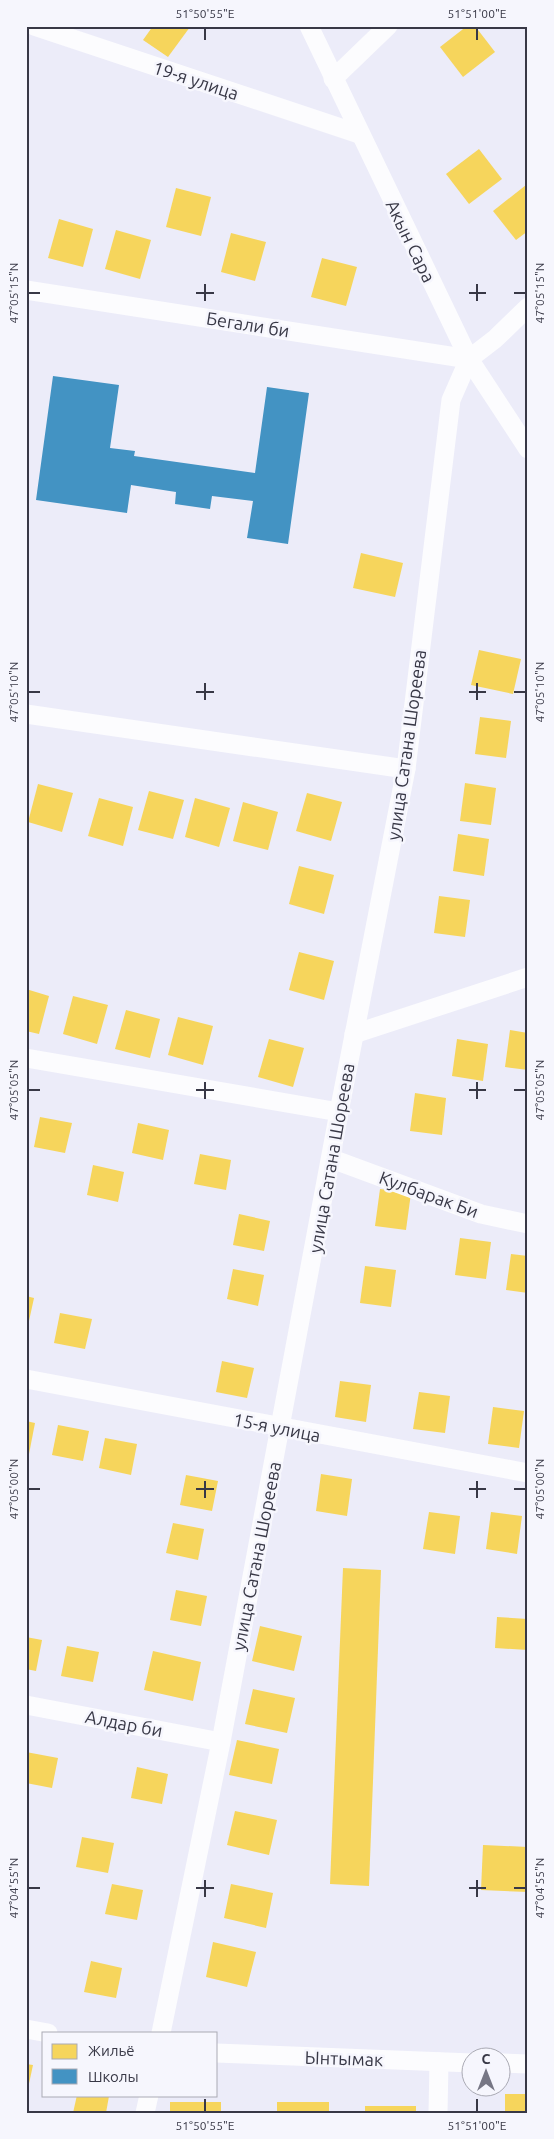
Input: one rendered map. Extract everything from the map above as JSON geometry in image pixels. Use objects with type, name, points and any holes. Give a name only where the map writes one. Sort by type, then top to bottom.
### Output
[{"type":"street","name":"19-я улица","points":[[34,26],[359,134]]},
{"type":"street","name":"Акын Сара","points":[[309,26],[359,134],[469,359],[528,449]]},
{"type":"street","points":[[333,79],[388,26]]},
{"type":"street","name":"Бегали би","points":[[26,290],[469,359]]},
{"type":"street","name":"улица Сатана Шореева","points":[[161,2032],[221,1742],[332,1159],[339,1112],[406,769],[451,400],[469,359],[495,339],[528,307]]},
{"type":"street","points":[[26,714],[406,769]]},
{"type":"street","points":[[354,1034],[528,977]]},
{"type":"street","points":[[26,1058],[339,1112]]},
{"type":"street","name":"Кулбарак Би","points":[[332,1159],[480,1214],[528,1224]]},
{"type":"street","name":"15-я улица","points":[[26,1379],[528,1473]]},
{"type":"street","name":"Алдар би","points":[[26,1705],[221,1742]]},
{"type":"street","points":[[26,2029],[42,2032]]},
{"type":"street","name":"Ынтымак","points":[[218,2053],[462,2062]]},
{"type":"street","points":[[438,2113],[439,2062]]},
{"type":"street","points":[[512,2063],[528,2064]]},
{"type":"street","points":[[145,2113],[149,2096]]},
{"type":"building: Жильё","points":[[153,26],[190,27],[168,57],[143,40]]},
{"type":"building: Жильё","points":[[467,26],[475,26],[495,52],[463,77],[440,47]]},
{"type":"building: Жильё","points":[[479,149],[502,179],[469,204],[446,174]]},
{"type":"building: Жильё","points":[[526,185],[528,188],[528,231],[516,240],[493,211]]},
{"type":"building: Жильё","points":[[176,188],[211,197],[201,236],[166,227]]},
{"type":"building: Жильё","points":[[59,219],[93,229],[83,267],[48,258]]},
{"type":"building: Жильё","points":[[116,230],[151,240],[140,279],[105,269]]},
{"type":"building: Жильё","points":[[231,233],[266,242],[255,281],[221,272]]},
{"type":"building: Жильё","points":[[322,258],[357,267],[346,306],[311,297]]},
{"type":"building: Жильё","points":[[361,553],[403,563],[395,597],[353,588]]},
{"type":"building: Жильё","points":[[479,650],[521,659],[513,694],[471,685]]},
{"type":"building: Жильё","points":[[480,717],[511,721],[506,758],[475,754]]},
{"type":"building: Жильё","points":[[465,783],[496,788],[491,825],[460,821]]},
{"type":"building: Жильё","points":[[38,784],[73,793],[62,832],[28,822]]},
{"type":"building: Жильё","points":[[149,791],[184,800],[173,839],[138,830]]},
{"type":"building: Жильё","points":[[307,793],[342,802],[331,841],[296,831]]},
{"type":"building: Жильё","points":[[99,798],[133,807],[123,846],[88,836]]},
{"type":"building: Жильё","points":[[195,798],[230,808],[219,847],[185,837]]},
{"type":"building: Жильё","points":[[243,802],[278,812],[268,850],[233,841]]},
{"type":"building: Жильё","points":[[458,834],[489,839],[484,876],[453,871]]},
{"type":"building: Жильё","points":[[299,866],[334,875],[324,914],[289,904]]},
{"type":"building: Жильё","points":[[439,896],[470,900],[465,937],[434,933]]},
{"type":"building: Жильё","points":[[299,952],[334,961],[324,1000],[289,990]]},
{"type":"building: Жильё","points":[[26,989],[49,996],[39,1034],[26,1031]]},
{"type":"building: Жильё","points":[[73,996],[108,1005],[97,1044],[63,1034]]},
{"type":"building: Жильё","points":[[126,1010],[160,1019],[150,1058],[115,1049]]},
{"type":"building: Жильё","points":[[178,1017],[213,1026],[203,1065],[168,1055]]},
{"type":"building: Жильё","points":[[510,1030],[528,1033],[528,1070],[505,1067]]},
{"type":"building: Жильё","points":[[269,1039],[304,1048],[293,1087],[258,1077]]},
{"type":"building: Жильё","points":[[457,1039],[488,1044],[483,1081],[452,1076]]},
{"type":"building: Жильё","points":[[415,1093],[446,1098],[442,1135],[410,1131]]},
{"type":"building: Жильё","points":[[40,1117],[72,1123],[65,1153],[34,1147]]},
{"type":"building: Жильё","points":[[138,1123],[169,1130],[163,1160],[132,1153]]},
{"type":"building: Жильё","points":[[200,1154],[231,1160],[226,1190],[194,1184]]},
{"type":"building: Жильё","points":[[93,1165],[124,1172],[118,1202],[87,1195]]},
{"type":"building: Жильё","points":[[380,1189],[411,1193],[406,1230],[375,1226]]},
{"type":"building: Жильё","points":[[239,1214],[270,1221],[264,1251],[233,1245]]},
{"type":"building: Жильё","points":[[460,1238],[491,1242],[486,1279],[455,1275]]},
{"type":"building: Жильё","points":[[511,1254],[528,1256],[528,1293],[506,1290]]},
{"type":"building: Жильё","points":[[365,1266],[396,1270],[391,1307],[360,1303]]},
{"type":"building: Жильё","points":[[233,1269],[264,1275],[258,1306],[227,1299]]},
{"type":"building: Жильё","points":[[26,1296],[34,1298],[27,1330],[26,1330]]},
{"type":"building: Жильё","points":[[60,1313],[92,1319],[85,1349],[54,1343]]},
{"type":"building: Жильё","points":[[222,1361],[254,1368],[247,1398],[216,1392]]},
{"type":"building: Жильё","points":[[340,1381],[371,1385],[366,1422],[335,1417]]},
{"type":"building: Жильё","points":[[419,1392],[450,1396],[445,1433],[413,1429]]},
{"type":"building: Жильё","points":[[493,1407],[524,1411],[519,1448],[488,1444]]},
{"type":"building: Жильё","points":[[26,1421],[35,1423],[29,1454],[26,1453]]},
{"type":"building: Жильё","points":[[58,1425],[89,1431],[83,1461],[52,1455]]},
{"type":"building: Жильё","points":[[105,1438],[137,1444],[131,1475],[99,1468]]},
{"type":"building: Жильё","points":[[321,1474],[352,1479],[347,1516],[316,1511]]},
{"type":"building: Жильё","points":[[186,1475],[218,1481],[212,1511],[180,1505]]},
{"type":"building: Жильё","points":[[429,1512],[460,1516],[455,1554],[423,1549]]},
{"type":"building: Жильё","points":[[491,1512],[522,1516],[517,1554],[486,1549]]},
{"type":"building: Жильё","points":[[173,1523],[204,1529],[198,1560],[166,1553]]},
{"type":"building: Жильё","points":[[343,1568],[381,1570],[369,1886],[330,1884]]},
{"type":"building: Жильё","points":[[176,1590],[207,1596],[201,1626],[170,1620]]},
{"type":"building: Жильё","points":[[497,1617],[528,1619],[528,1650],[495,1648]]},
{"type":"building: Жильё","points":[[260,1626],[302,1636],[294,1671],[252,1661]]},
{"type":"building: Жильё","points":[[26,1637],[42,1640],[36,1671],[26,1669]]},
{"type":"building: Жильё","points":[[67,1646],[99,1652],[93,1682],[61,1676]]},
{"type":"building: Жильё","points":[[153,1651],[201,1662],[193,1701],[144,1690]]},
{"type":"building: Жильё","points":[[253,1689],[295,1698],[287,1733],[245,1724]]},
{"type":"building: Жильё","points":[[237,1740],[279,1749],[272,1784],[229,1775]]},
{"type":"building: Жильё","points":[[26,1752],[58,1758],[52,1788],[26,1783]]},
{"type":"building: Жильё","points":[[137,1767],[168,1774],[162,1804],[131,1798]]},
{"type":"building: Жильё","points":[[235,1811],[277,1820],[269,1855],[227,1845]]},
{"type":"building: Жильё","points":[[82,1837],[114,1843],[108,1873],[76,1867]]},
{"type":"building: Жильё","points":[[483,1845],[528,1847],[528,1892],[481,1890]]},
{"type":"building: Жильё","points":[[112,1884],[143,1890],[137,1920],[105,1914]]},
{"type":"building: Жильё","points":[[231,1884],[273,1893],[266,1928],[224,1918]]},
{"type":"building: Жильё","points":[[213,1942],[256,1952],[247,1987],[206,1977]]},
{"type":"building: Жильё","points":[[91,1961],[122,1968],[116,1998],[84,1992]]},
{"type":"building: Жильё","points":[[26,2064],[33,2065],[27,2093],[26,2093]]},
{"type":"building: Жильё","points":[[528,2094],[528,2113],[505,2113],[505,2096]]},
{"type":"building: Жильё","points":[[77,2096],[109,2096],[106,2113],[73,2113]]},
{"type":"building: Жильё","points":[[170,2102],[221,2102],[221,2113],[170,2113]]},
{"type":"building: Жильё","points":[[277,2102],[329,2102],[329,2113],[277,2113]]},
{"type":"building: Жильё","points":[[365,2106],[416,2106],[416,2113],[365,2113]]},
{"type":"building: Школы","points":[[53,376],[119,385],[110,448],[135,451],[134,456],[255,473],[267,387],[309,393],[288,544],[247,538],[253,501],[212,496],[210,509],[175,504],[176,492],[131,485],[127,513],[36,500]]}]
